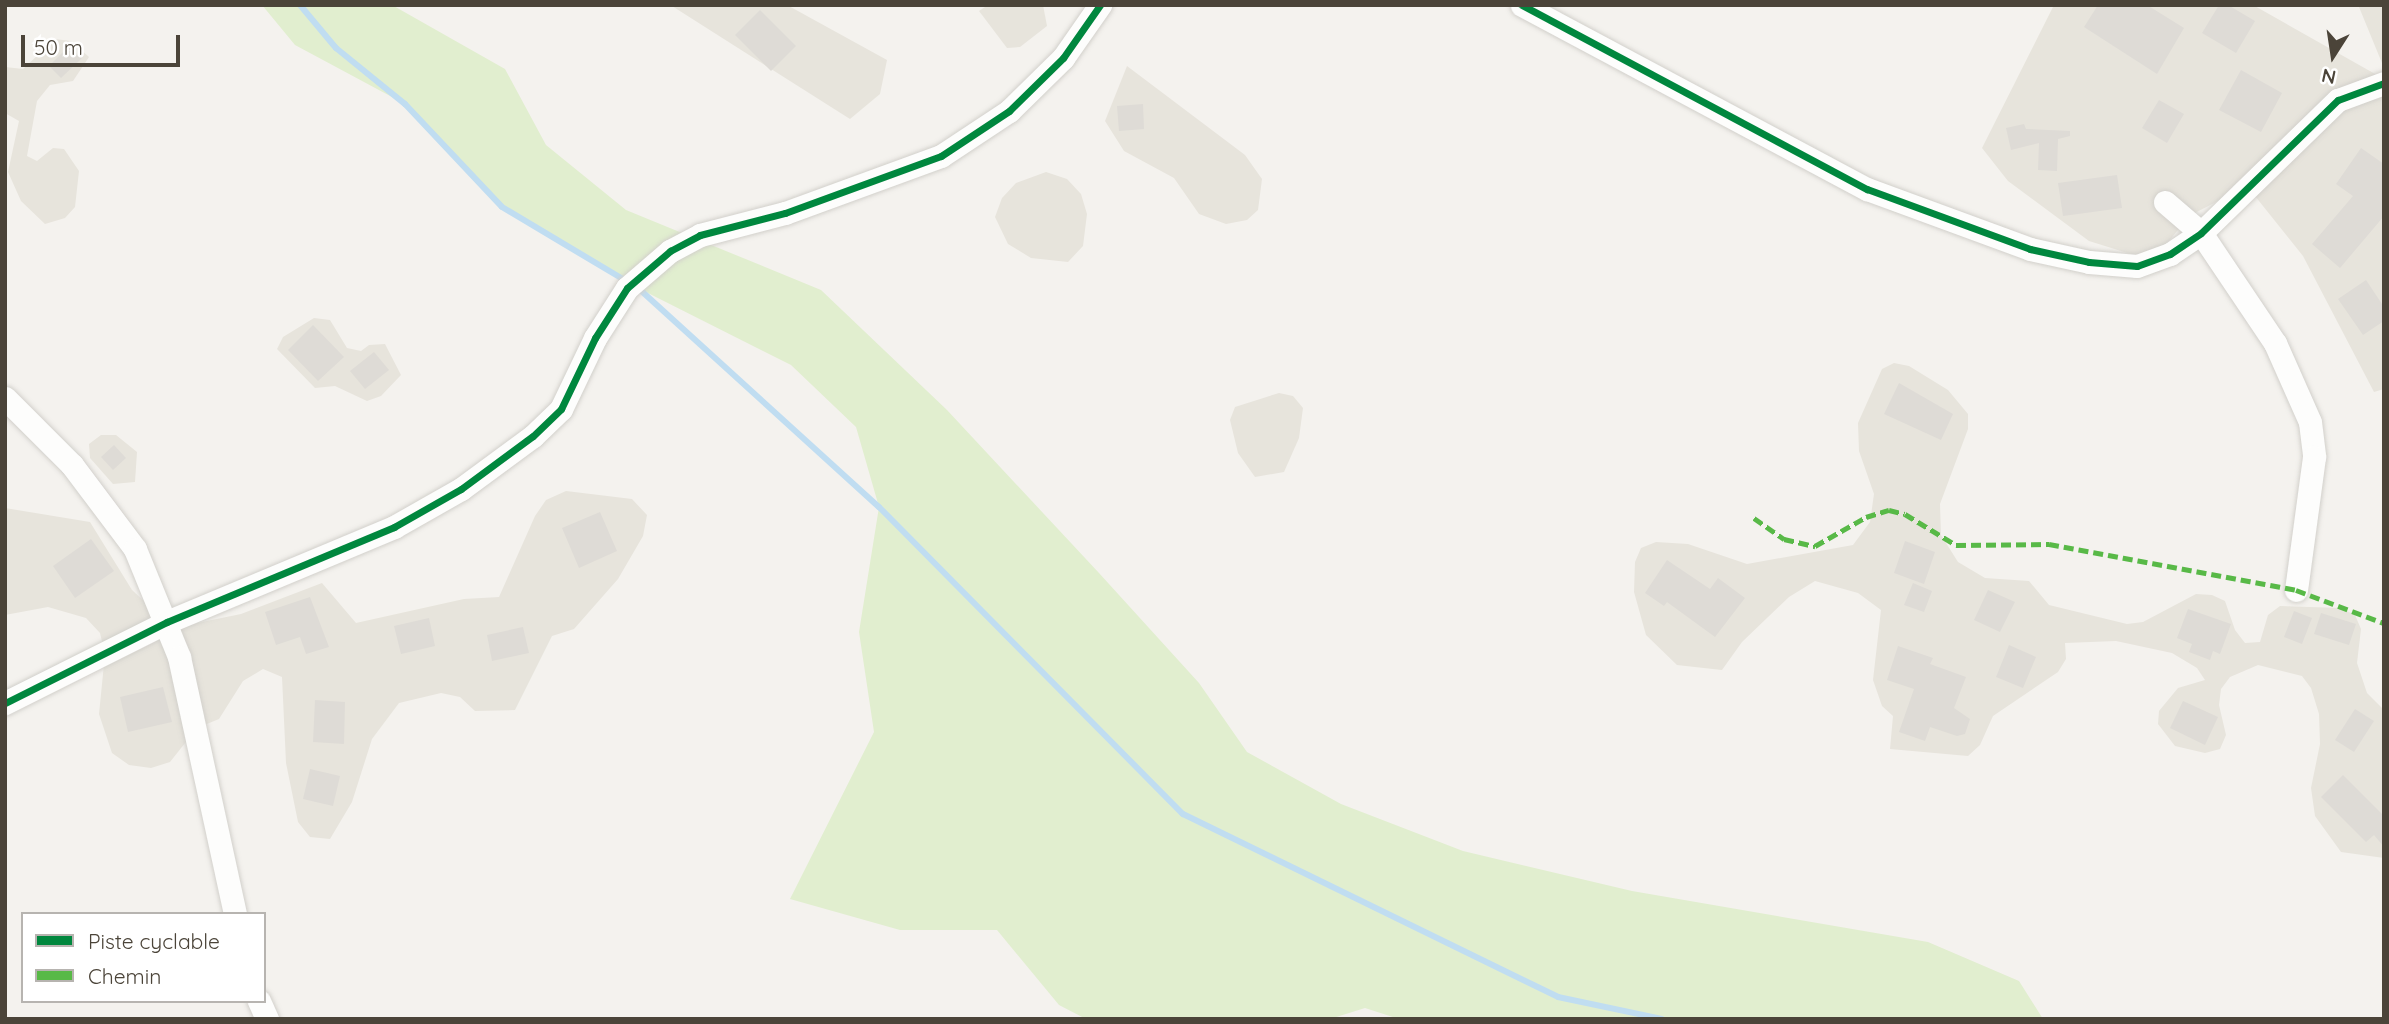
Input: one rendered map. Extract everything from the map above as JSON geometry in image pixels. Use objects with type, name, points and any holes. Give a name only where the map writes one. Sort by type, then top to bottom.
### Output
[{"type":"street","points":[[5,703],[167,622],[394,527],[461,489],[533,436],[561,409],[596,338],[627,288],[670,251],[699,235],[807,206],[941,156],[1009,111],[1063,58],[1100,5]]},
{"type":"street","points":[[1522,5],[1867,189],[2030,248],[2089,262],[2137,265],[2170,254],[2201,233],[2338,100],[2384,83]]},
{"type":"street","points":[[2165,202],[2201,233],[2275,343],[2310,422],[2314,457],[2296,590]]},
{"type":"street","points":[[5,398],[72,465],[135,549],[179,657],[235,912]]},
{"type":"street","points":[[260,1003],[267,1019]]},
{"type":"shaded area","points":[[787,5],[887,60],[880,94],[850,119],[672,6]]},
{"type":"shaded area","points":[[988,5],[1043,5],[1047,26],[1020,47],[1007,48],[979,11]]},
{"type":"shaded area","points":[[2054,5],[2253,5],[2384,79],[2384,389],[2374,392],[2303,256],[2247,186],[2189,216],[2153,261],[2089,241],[2008,181],[1982,148]]},
{"type":"shaded area","points":[[2355,5],[2384,5],[2384,68],[2359,7]]},
{"type":"shaded area","points":[[55,39],[71,41],[89,57],[73,81],[50,85],[37,101],[27,156],[37,161],[53,148],[64,149],[79,171],[75,207],[65,218],[45,224],[21,201],[8,172],[19,121],[5,113],[5,67],[23,69]]},
{"type":"shaded area","points":[[1127,66],[1245,155],[1262,179],[1258,210],[1247,220],[1226,224],[1199,214],[1174,178],[1124,151],[1105,121]]},
{"type":"shaded area","points":[[1046,172],[1067,179],[1081,194],[1087,214],[1083,246],[1068,262],[1031,258],[1008,244],[995,217],[1002,198],[1016,183]]},
{"type":"shaded area","points":[[314,318],[330,320],[347,348],[361,351],[369,345],[385,344],[401,375],[381,396],[367,401],[335,386],[315,388],[277,349],[283,337]]},
{"type":"shaded area","points":[[1894,363],[1909,366],[1948,390],[1968,414],[1968,429],[1940,504],[1941,535],[1958,562],[1985,578],[2029,581],[2049,605],[2127,624],[2143,622],[2196,594],[2212,595],[2225,601],[2235,630],[2245,643],[2260,642],[2268,615],[2280,606],[2341,608],[2355,615],[2361,629],[2357,663],[2367,693],[2384,710],[2384,858],[2341,852],[2315,816],[2311,788],[2320,744],[2319,714],[2311,688],[2302,676],[2258,665],[2230,677],[2221,689],[2219,705],[2226,735],[2220,749],[2205,753],[2175,746],[2158,724],[2159,711],[2178,688],[2205,680],[2197,668],[2172,653],[2116,641],[2065,643],[2066,659],[2058,672],[1993,716],[1980,745],[1968,756],[1890,749],[1893,716],[1882,706],[1873,680],[1881,610],[1858,593],[1815,581],[1789,597],[1742,642],[1722,670],[1677,665],[1646,635],[1634,592],[1635,562],[1641,548],[1656,542],[1688,544],[1747,564],[1853,545],[1870,522],[1874,494],[1859,451],[1858,423],[1882,369]]},
{"type":"shaded area","points":[[1279,393],[1293,396],[1303,408],[1299,438],[1284,472],[1255,477],[1238,453],[1230,420],[1235,407]]},
{"type":"shaded area","points":[[101,435],[116,435],[137,452],[135,482],[113,484],[90,458],[89,444]]},
{"type":"shaded area","points":[[566,491],[632,499],[647,515],[643,536],[618,579],[574,629],[552,636],[515,710],[475,711],[460,697],[441,693],[399,703],[372,739],[352,802],[330,839],[310,837],[298,822],[286,763],[282,677],[263,669],[243,681],[219,719],[197,728],[170,762],[151,768],[129,765],[112,753],[99,714],[105,654],[100,633],[86,618],[48,607],[5,615],[5,508],[90,522],[132,590],[173,628],[241,614],[322,583],[356,623],[464,599],[499,597],[535,516],[546,500]]},
{"type":"green space","points":[[262,5],[392,5],[505,69],[546,145],[626,210],[821,290],[947,410],[1099,573],[1199,683],[1247,752],[1341,804],[1463,851],[1632,891],[1928,942],[2019,981],[2043,1019],[1399,1019],[1365,1008],[1330,1019],[1086,1019],[1059,1005],[997,930],[900,930],[790,899],[874,732],[859,632],[879,507],[856,427],[791,365],[638,288],[502,207],[405,104],[295,45]]},
{"type":"building","points":[[2098,5],[2147,5],[2184,28],[2157,74],[2084,27]]},
{"type":"building","points":[[2219,5],[2228,5],[2255,21],[2236,53],[2202,33]]},
{"type":"building","points":[[760,10],[796,46],[771,71],[735,35]]},
{"type":"building","points":[[69,46],[82,58],[61,78],[49,66]]},
{"type":"building","points":[[2241,70],[2282,93],[2261,132],[2219,110]]},
{"type":"building","points":[[2159,100],[2184,114],[2167,143],[2142,128]]},
{"type":"building","points":[[1143,104],[1144,129],[1119,131],[1117,106]]},
{"type":"building","points":[[2024,124],[2026,129],[2070,131],[2070,136],[2058,139],[2057,171],[2038,170],[2039,143],[2011,150],[2006,128]]},
{"type":"building","points":[[2361,148],[2384,164],[2384,216],[2340,268],[2312,244],[2353,196],[2336,184]]},
{"type":"building","points":[[2117,175],[2122,208],[2063,216],[2058,183]]},
{"type":"building","points":[[2366,280],[2384,307],[2384,321],[2363,335],[2338,299]]},
{"type":"building","points":[[313,325],[344,357],[318,381],[288,350]]},
{"type":"building","points":[[374,352],[389,370],[365,389],[350,371]]},
{"type":"building","points":[[1899,383],[1953,414],[1941,440],[1884,414]]},
{"type":"building","points":[[114,445],[126,458],[113,470],[101,457]]},
{"type":"building","points":[[600,512],[617,551],[579,568],[562,528]]},
{"type":"building","points":[[91,539],[114,571],[75,598],[53,566]]},
{"type":"building","points":[[1905,541],[1935,552],[1924,584],[1894,573]]},
{"type":"building","points":[[1667,560],[1710,589],[1718,578],[1745,598],[1715,637],[1667,602],[1664,606],[1645,593]]},
{"type":"building","points":[[1913,583],[1932,591],[1924,612],[1904,605]]},
{"type":"building","points":[[1988,590],[2015,602],[2000,632],[1974,620]]},
{"type":"building","points":[[310,597],[329,647],[306,654],[300,637],[276,645],[265,612]]},
{"type":"building","points":[[2188,609],[2231,624],[2220,654],[2213,651],[2210,660],[2189,652],[2192,644],[2177,638]]},
{"type":"building","points":[[2294,611],[2312,618],[2302,644],[2284,637]]},
{"type":"building","points":[[2321,613],[2356,624],[2349,645],[2314,634]]},
{"type":"building","points":[[429,618],[435,646],[401,654],[394,626]]},
{"type":"building","points":[[523,627],[529,653],[492,661],[487,635]]},
{"type":"building","points":[[2009,645],[2036,657],[2023,688],[1996,677]]},
{"type":"building","points":[[1898,646],[1933,658],[1930,664],[1966,677],[1954,708],[1970,719],[1965,734],[1957,736],[1930,727],[1925,741],[1899,732],[1914,689],[1887,680]]},
{"type":"building","points":[[163,687],[172,722],[128,732],[120,697]]},
{"type":"building","points":[[315,700],[345,702],[344,744],[313,742]]},
{"type":"building","points":[[2183,701],[2218,717],[2205,745],[2170,728]]},
{"type":"building","points":[[2355,709],[2374,721],[2354,752],[2335,740]]},
{"type":"building","points":[[310,769],[340,776],[333,806],[303,799]]},
{"type":"building","points":[[2343,775],[2384,816],[2384,847],[2374,835],[2366,842],[2321,797]]},
{"type":"waterway","points":[[300,5],[336,48],[405,104],[502,207],[628,282]]},
{"type":"waterway","points":[[637,287],[879,507],[1183,814],[1558,997],[1662,1019]]},
{"type":"marked path","points":[[1754,518],[1784,539],[1815,546],[1866,517],[1889,510],[1905,514],[1956,545],[2049,544],[2296,590],[2384,623]]},
{"type":"cycle path","points":[[5,703],[167,622],[394,527],[461,489],[533,436],[561,409],[595,338],[627,288],[670,251],[700,235],[785,213],[941,156],[1009,111],[1063,58],[1100,5]]},
{"type":"cycle path","points":[[1522,5],[1867,189],[2030,249],[2089,262],[2137,266],[2170,254],[2201,233],[2338,100],[2384,83]]}]
